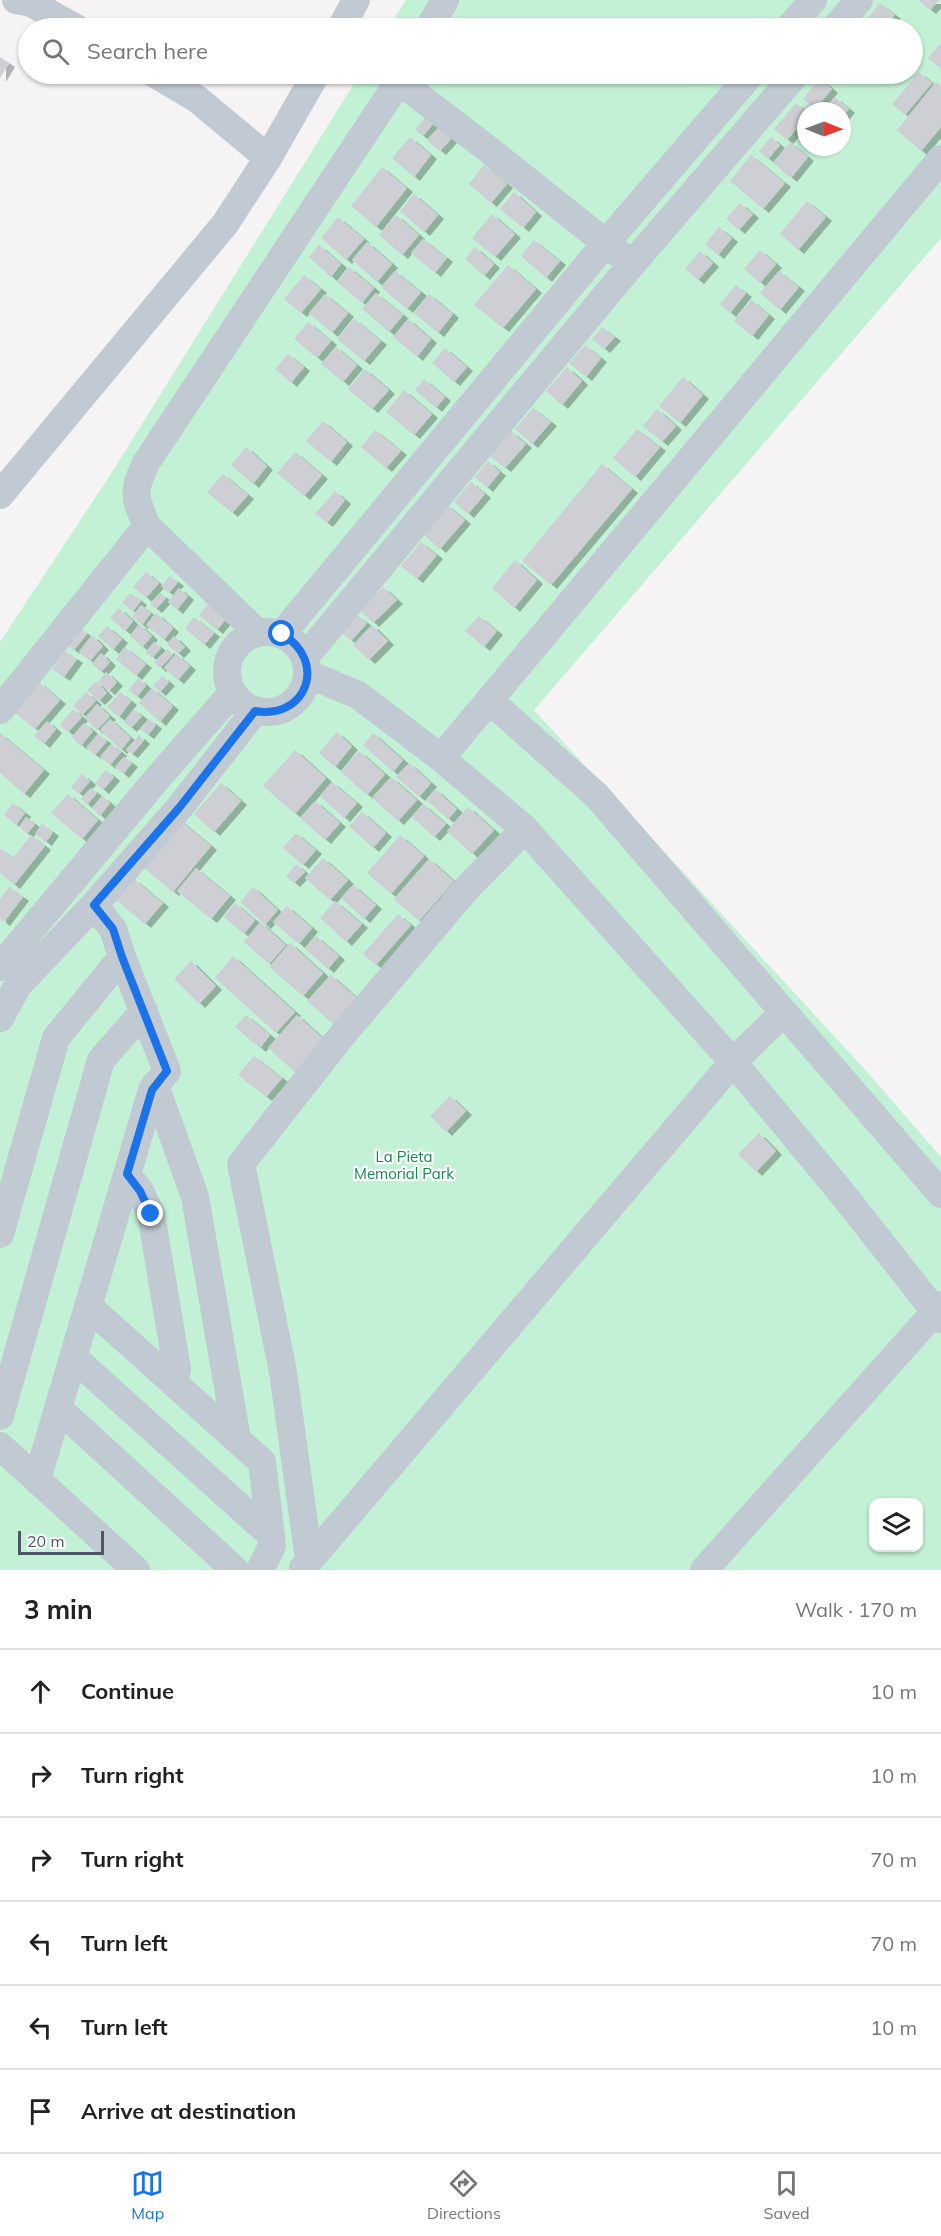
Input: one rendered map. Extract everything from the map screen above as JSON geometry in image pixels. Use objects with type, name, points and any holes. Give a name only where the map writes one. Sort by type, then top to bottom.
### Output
[{"type":"street","points":[[346,18],[356,0]]},
{"type":"street","points":[[435,18],[445,0]]},
{"type":"street","points":[[798,18],[813,0]]},
{"type":"street","points":[[844,18],[859,0]]},
{"type":"street","points":[[27,1],[58,18]]},
{"type":"street","points":[[172,84],[197,99],[268,158]]},
{"type":"street","points":[[0,495],[225,224],[268,158],[310,84]]},
{"type":"street","points":[[396,84],[146,463],[138,479],[135,497],[147,526],[270,633],[300,647],[306,665],[303,692],[291,706],[279,711],[267,713],[255,711],[246,707],[232,693],[227,681],[230,656],[237,645],[246,637],[270,633],[551,310],[742,84]]},
{"type":"street","points":[[409,84],[632,264]]},
{"type":"street","points":[[306,665],[632,264],[787,84]]},
{"type":"street","points":[[441,758],[941,159]]},
{"type":"street","points":[[551,310],[576,332]]},
{"type":"street","points":[[0,710],[147,526]]},
{"type":"street","points":[[306,665],[357,695],[441,758],[525,829],[733,1062],[939,1312],[704,1570]]},
{"type":"street","points":[[0,967],[232,693]]},
{"type":"street","points":[[489,700],[596,795],[941,1194]]},
{"type":"street","points":[[0,1018],[18,985],[94,905],[179,808],[255,711]]},
{"type":"street","points":[[306,1564],[283,1372],[241,1164],[339,1039],[454,903],[525,829]]},
{"type":"street","points":[[37,1480],[152,1090],[167,1071],[113,929],[94,905]]},
{"type":"street","points":[[0,1234],[56,1038],[122,957]]},
{"type":"street","points":[[0,1416],[101,1060],[144,1011]]},
{"type":"street","points":[[306,1564],[733,1062],[784,1012]]},
{"type":"street","points":[[155,1085],[195,1197],[237,1439]]},
{"type":"street","points":[[127,1174],[140,1191],[151,1214],[177,1369],[174,1382]]},
{"type":"street","points":[[103,1256],[121,1335]]},
{"type":"street","points":[[88,1305],[262,1462],[272,1546],[260,1570]]},
{"type":"street","points":[[73,1357],[271,1535]]},
{"type":"street","points":[[58,1408],[235,1570]]},
{"type":"street","points":[[0,1446],[136,1570]]},
{"type":"green space","name":"La Pieta Memorial Park","points":[[406,0],[941,0],[941,238],[534,710],[869,1074],[941,1157],[941,1570],[0,1570],[0,642],[109,477],[354,84],[923,84],[923,18],[394,18]]},
{"type":"building","points":[[918,0],[939,0],[930,10]]},
{"type":"building","points":[[880,3],[895,15],[892,18],[868,18]]},
{"type":"building","points":[[941,43],[941,69],[928,58]]},
{"type":"building","points":[[0,57],[9,63],[0,78]]},
{"type":"building","points":[[923,75],[932,83],[905,115],[892,104],[909,84],[923,84]]},
{"type":"building","points":[[936,82],[941,86],[941,127],[921,151],[897,130]]},
{"type":"building","points":[[815,84],[827,84],[832,89],[821,102],[807,102],[803,99]]},
{"type":"building","points":[[835,97],[841,102],[831,102]]},
{"type":"building","points":[[797,104],[797,128],[787,140],[774,129]]},
{"type":"building","points":[[425,117],[433,124],[423,136],[415,130]]},
{"type":"building","points":[[438,128],[451,139],[440,151],[427,140]]},
{"type":"building","points":[[410,137],[431,155],[414,177],[392,158]]},
{"type":"building","points":[[771,137],[780,145],[768,159],[759,151]]},
{"type":"building","points":[[790,142],[797,148],[797,156],[808,157],[791,178],[773,163]]},
{"type":"building","points":[[751,155],[785,183],[763,209],[730,181]]},
{"type":"building","points":[[484,165],[507,184],[491,203],[469,184]]},
{"type":"building","points":[[382,167],[407,188],[376,227],[351,206]]},
{"type":"building","points":[[514,192],[536,212],[523,228],[500,209]]},
{"type":"building","points":[[414,194],[438,215],[424,232],[400,211]]},
{"type":"building","points":[[807,201],[826,217],[798,250],[780,234]]},
{"type":"building","points":[[740,203],[753,214],[739,230],[726,219]]},
{"type":"building","points":[[492,214],[515,234],[495,257],[472,238]]},
{"type":"building","points":[[396,215],[419,235],[402,255],[379,235]]},
{"type":"building","points":[[338,217],[364,239],[346,260],[321,238]]},
{"type":"building","points":[[719,227],[732,238],[718,255],[705,244]]},
{"type":"building","points":[[423,239],[447,258],[435,273],[411,253]]},
{"type":"building","points":[[534,240],[560,261],[546,278],[521,256]]},
{"type":"building","points":[[367,242],[392,264],[377,282],[352,260]]},
{"type":"building","points":[[319,245],[341,264],[331,277],[309,257]]},
{"type":"building","points":[[475,247],[494,264],[484,276],[465,259]]},
{"type":"building","points":[[760,250],[776,264],[760,283],[744,269]]},
{"type":"building","points":[[700,251],[713,263],[698,280],[685,269]]},
{"type":"building","points":[[508,265],[536,289],[503,328],[474,305]]},
{"type":"building","points":[[349,267],[374,288],[362,303],[337,282]]},
{"type":"building","points":[[395,271],[421,292],[407,309],[381,287]]},
{"type":"building","points":[[779,271],[799,287],[780,310],[760,293]]},
{"type":"building","points":[[304,275],[321,289],[301,313],[284,299]]},
{"type":"building","points":[[736,285],[746,293],[730,313],[720,304]]},
{"type":"building","points":[[376,293],[403,315],[389,332],[362,309]]},
{"type":"building","points":[[325,294],[348,313],[332,333],[309,313]]},
{"type":"building","points":[[429,294],[453,314],[438,333],[414,313]]},
{"type":"building","points":[[751,300],[769,315],[752,336],[734,321]]},
{"type":"building","points":[[354,319],[381,341],[364,361],[337,339]]},
{"type":"building","points":[[408,319],[431,339],[417,357],[393,337]]},
{"type":"building","points":[[308,322],[331,341],[317,358],[294,339]]},
{"type":"building","points":[[602,327],[615,337],[604,349],[592,339]]},
{"type":"building","points":[[585,345],[601,358],[586,377],[569,363]]},
{"type":"building","points":[[336,347],[357,365],[343,382],[321,364]]},
{"type":"building","points":[[445,348],[467,367],[454,382],[432,363]]},
{"type":"building","points":[[288,354],[304,367],[291,383],[275,369]]},
{"type":"building","points":[[567,367],[582,381],[562,405],[546,391]]},
{"type":"building","points":[[365,369],[389,390],[372,409],[348,389]]},
{"type":"building","points":[[683,377],[703,395],[680,423],[659,406]]},
{"type":"building","points":[[424,379],[445,397],[436,408],[415,390]]},
{"type":"building","points":[[404,390],[432,414],[414,435],[386,412]]},
{"type":"building","points":[[533,408],[551,422],[532,444],[515,429]]},
{"type":"building","points":[[657,409],[676,426],[662,442],[643,426]]},
{"type":"building","points":[[323,421],[347,442],[331,462],[306,441]]},
{"type":"building","points":[[637,429],[660,447],[635,477],[613,458]]},
{"type":"building","points":[[375,430],[401,451],[386,468],[361,447]]},
{"type":"building","points":[[511,431],[526,444],[505,468],[490,456]]},
{"type":"building","points":[[246,447],[267,466],[253,484],[231,465]]},
{"type":"building","points":[[295,452],[322,475],[304,496],[277,473]]},
{"type":"building","points":[[488,461],[500,472],[487,488],[475,477]]},
{"type":"building","points":[[602,464],[632,489],[551,585],[522,561]]},
{"type":"building","points":[[223,474],[248,495],[232,513],[207,492]]},
{"type":"building","points":[[471,482],[485,494],[468,514],[454,502]]},
{"type":"building","points":[[335,491],[345,500],[327,523],[315,514]]},
{"type":"building","points":[[446,504],[465,520],[440,549],[422,533]]},
{"type":"building","points":[[421,542],[437,555],[417,579],[401,566]]},
{"type":"building","points":[[515,560],[537,580],[514,608],[492,588]]},
{"type":"building","points":[[146,572],[159,583],[146,598],[133,587]]},
{"type":"building","points":[[170,576],[178,582],[169,593],[161,586]]},
{"type":"building","points":[[383,587],[397,600],[373,623],[360,610]]},
{"type":"building","points":[[179,588],[188,596],[177,610],[168,602]]},
{"type":"building","points":[[130,593],[141,601],[133,611],[122,603]]},
{"type":"building","points":[[160,593],[166,598],[156,609],[150,604]]},
{"type":"building","points":[[208,604],[226,619],[217,630],[199,615]]},
{"type":"building","points":[[141,605],[151,613],[142,625],[132,617]]},
{"type":"building","points":[[119,608],[133,621],[125,631],[110,618]]},
{"type":"building","points":[[156,613],[173,628],[164,640],[146,625]]},
{"type":"building","points":[[357,615],[367,623],[351,641],[342,633]]},
{"type":"building","points":[[479,616],[497,631],[484,647],[465,631]]},
{"type":"building","points":[[194,617],[214,633],[204,645],[185,628]]},
{"type":"building","points":[[139,624],[152,636],[142,647],[130,636]]},
{"type":"building","points":[[372,625],[388,641],[369,660],[353,645]]},
{"type":"building","points":[[107,626],[122,639],[113,650],[98,636]]},
{"type":"building","points":[[81,629],[87,634],[74,650],[67,645]]},
{"type":"building","points":[[92,635],[103,646],[90,661],[79,652]]},
{"type":"building","points":[[174,636],[185,647],[178,654],[167,644]]},
{"type":"building","points":[[154,642],[161,648],[152,658],[146,652]]},
{"type":"building","points":[[125,647],[146,664],[136,676],[116,659]]},
{"type":"building","points":[[168,649],[173,655],[160,668],[154,662]]},
{"type":"building","points":[[65,651],[77,659],[64,677],[52,669]]},
{"type":"building","points":[[101,653],[110,662],[101,672],[92,664]]},
{"type":"building","points":[[176,654],[190,666],[178,680],[164,668]]},
{"type":"building","points":[[106,672],[117,682],[109,691],[98,682]]},
{"type":"building","points":[[162,676],[169,682],[160,692],[153,686]]},
{"type":"building","points":[[138,678],[146,685],[137,697],[129,690]]},
{"type":"building","points":[[96,681],[107,693],[99,701],[87,690]]},
{"type":"building","points":[[39,682],[60,700],[35,729],[14,712]]},
{"type":"building","points":[[152,688],[173,706],[160,722],[139,703]]},
{"type":"building","points":[[86,692],[96,701],[82,715],[73,706]]},
{"type":"building","points":[[120,692],[131,701],[119,717],[107,707]]},
{"type":"building","points":[[97,704],[110,716],[97,730],[85,718]]},
{"type":"building","points":[[73,709],[82,717],[68,732],[60,725]]},
{"type":"building","points":[[134,709],[142,716],[131,728],[124,722]]},
{"type":"building","points":[[110,719],[131,738],[121,750],[100,730]]},
{"type":"building","points":[[149,719],[156,725],[148,735],[140,729]]},
{"type":"building","points":[[47,721],[56,729],[44,744],[34,736]]},
{"type":"building","points":[[84,723],[93,731],[81,746],[72,737]]},
{"type":"building","points":[[337,732],[352,746],[335,767],[319,753]]},
{"type":"building","points":[[0,733],[44,770],[24,794],[0,773]]},
{"type":"building","points":[[373,733],[403,760],[393,772],[363,745]]},
{"type":"building","points":[[98,734],[107,741],[95,755],[86,748]]},
{"type":"building","points":[[139,735],[144,740],[132,754],[126,750]]},
{"type":"building","points":[[111,744],[121,752],[110,765],[100,757]]},
{"type":"building","points":[[295,750],[326,778],[295,814],[263,786]]},
{"type":"building","points":[[359,751],[385,774],[367,795],[341,772]]},
{"type":"building","points":[[124,757],[132,763],[123,774],[115,767]]},
{"type":"building","points":[[409,763],[431,783],[419,797],[396,777]]},
{"type":"building","points":[[106,770],[114,777],[103,790],[95,783]]},
{"type":"building","points":[[82,774],[90,781],[79,794],[71,787]]},
{"type":"building","points":[[391,777],[417,800],[398,821],[372,798]]},
{"type":"building","points":[[332,782],[357,803],[344,818],[320,796]]},
{"type":"building","points":[[221,783],[241,801],[214,832],[194,814]]},
{"type":"building","points":[[91,788],[97,793],[87,805],[81,799]]},
{"type":"building","points":[[435,789],[457,809],[448,819],[426,800]]},
{"type":"building","points":[[68,794],[98,820],[82,839],[51,813]]},
{"type":"building","points":[[102,796],[110,803],[100,816],[92,808]]},
{"type":"building","points":[[315,801],[340,823],[325,840],[300,818]]},
{"type":"building","points":[[13,803],[25,813],[16,825],[4,815]]},
{"type":"building","points":[[423,804],[446,824],[434,837],[412,817]]},
{"type":"building","points":[[468,807],[494,830],[472,854],[447,831]]},
{"type":"building","points":[[362,812],[386,833],[373,848],[349,826]]},
{"type":"building","points":[[175,816],[211,846],[173,892],[138,863]]},
{"type":"building","points":[[26,817],[35,824],[27,834],[19,827]]},
{"type":"building","points":[[42,824],[53,832],[46,842],[35,834]]},
{"type":"building","points":[[296,833],[316,850],[303,865],[283,848]]},
{"type":"building","points":[[31,835],[45,846],[14,885],[0,873],[0,848],[13,858]]},
{"type":"building","points":[[400,835],[424,856],[391,894],[367,873]]},
{"type":"building","points":[[323,858],[348,880],[330,900],[305,878]]},
{"type":"building","points":[[429,859],[454,881],[419,921],[394,899]]},
{"type":"building","points":[[296,864],[305,872],[294,883],[286,876]]},
{"type":"building","points":[[196,868],[230,896],[211,919],[177,891]]},
{"type":"building","points":[[134,879],[163,903],[145,924],[116,900]]},
{"type":"building","points":[[353,885],[376,905],[364,919],[341,898]]},
{"type":"building","points":[[9,887],[23,897],[4,922],[0,919],[0,899]]},
{"type":"building","points":[[253,887],[278,910],[265,925],[240,902]]},
{"type":"building","points":[[335,901],[362,924],[346,942],[320,918]]},
{"type":"building","points":[[235,903],[255,920],[244,934],[224,917]]},
{"type":"building","points":[[287,906],[312,928],[299,944],[273,922]]},
{"type":"building","points":[[398,914],[411,925],[376,965],[363,954]]},
{"type":"building","points":[[260,922],[286,945],[269,964],[244,942]]},
{"type":"building","points":[[316,936],[339,956],[328,969],[305,949]]},
{"type":"building","points":[[290,943],[323,973],[303,996],[269,967]]},
{"type":"building","points":[[233,956],[295,1012],[276,1033],[215,978]]},
{"type":"building","points":[[191,961],[216,986],[199,1004],[174,979]]},
{"type":"building","points":[[331,975],[357,998],[334,1025],[307,1001]]},
{"type":"building","points":[[246,1015],[270,1035],[260,1048],[235,1027]]},
{"type":"building","points":[[297,1015],[327,1042],[298,1075],[268,1048]]},
{"type":"building","points":[[254,1056],[282,1078],[266,1097],[238,1075]]},
{"type":"building","points":[[450,1096],[466,1111],[446,1132],[430,1116]]},
{"type":"building","points":[[759,1133],[776,1151],[756,1172],[738,1154]]},
{"type":"route","points":[[151,1214],[140,1191],[127,1174],[152,1090],[167,1071],[113,929],[94,905],[179,808],[255,711],[267,713],[279,711],[291,706],[300,697],[308,674],[305,657],[300,647],[282,634]]}]
